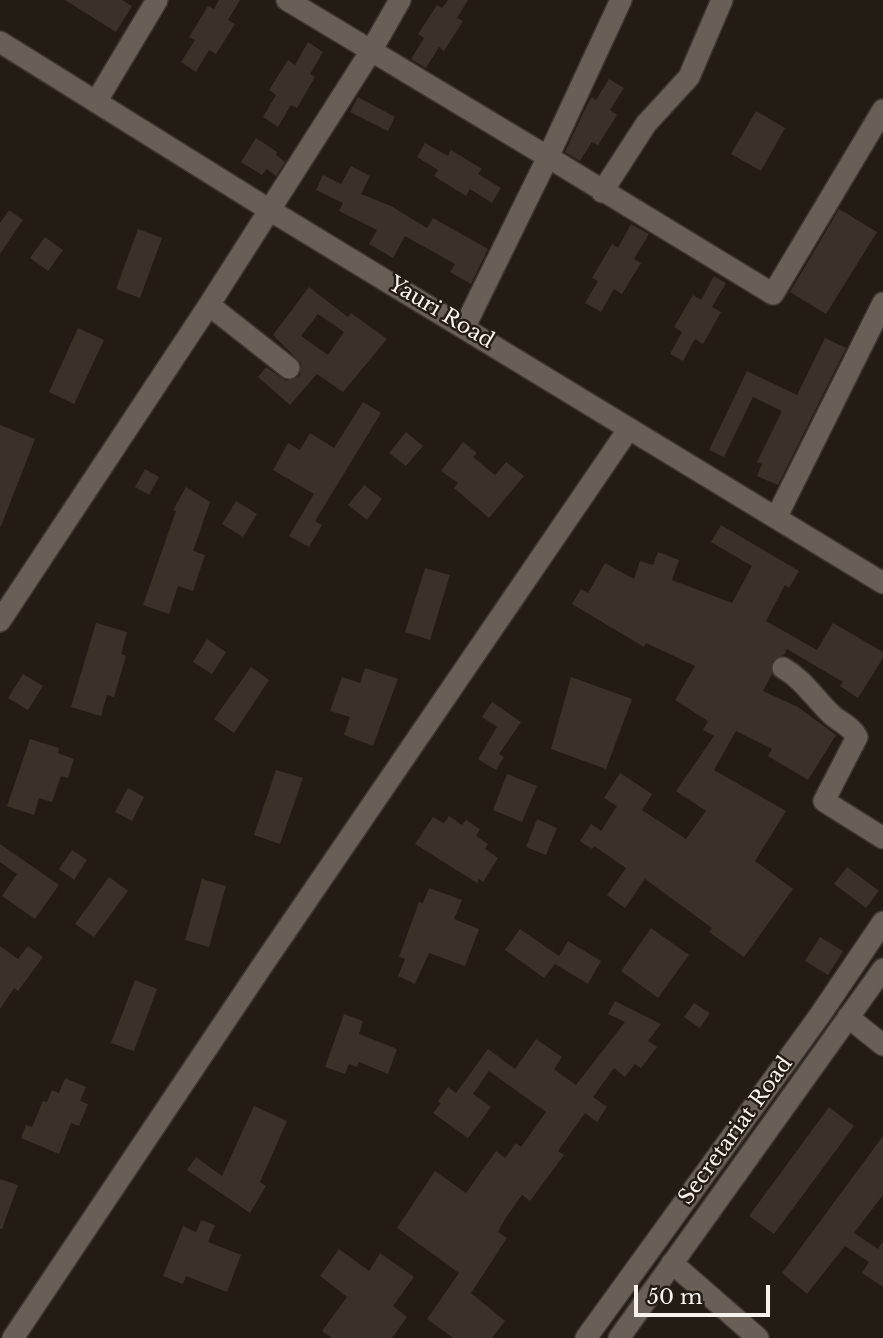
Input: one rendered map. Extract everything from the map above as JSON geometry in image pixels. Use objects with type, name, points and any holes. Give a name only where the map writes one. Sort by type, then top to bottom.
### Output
[{"type":"street","points":[[96,102],[158,0]]},
{"type":"street","points":[[287,0],[774,294],[883,110]]},
{"type":"street","points":[[0,621],[209,304],[371,51],[400,0]]},
{"type":"street","points":[[465,326],[621,0]]},
{"type":"street","points":[[602,192],[646,124],[689,77],[722,0]]},
{"type":"street","name":"Yauri Road","points":[[0,42],[268,209],[465,326],[628,429],[777,516],[883,583]]},
{"type":"street","points":[[777,516],[883,303]]},
{"type":"street","points":[[209,304],[289,368]]},
{"type":"street","points":[[13,1338],[277,943],[628,429]]},
{"type":"street","points":[[783,668],[800,678],[832,715],[853,730],[857,737],[823,796],[824,801],[883,838]]},
{"type":"street","name":"Secretariat Road","points":[[586,1338],[820,1015],[883,922]]},
{"type":"street","name":"Secretariat Road","points":[[619,1338],[883,969]]},
{"type":"street","points":[[848,1017],[883,1045]]},
{"type":"street","points":[[672,1263],[758,1338]]},
{"type":"building","points":[[65,0],[122,0],[132,6],[116,32]]},
{"type":"building","points":[[219,0],[240,0],[228,20],[235,24],[216,54],[209,50],[196,72],[181,62],[195,40],[189,37],[208,6],[214,9]]},
{"type":"building","points":[[448,0],[468,0],[457,18],[463,21],[444,51],[439,47],[426,68],[411,59],[424,38],[418,34],[437,5],[442,8]]},
{"type":"building","points":[[308,42],[323,52],[310,74],[315,77],[297,108],[291,105],[278,127],[263,117],[276,95],[269,90],[288,60],[295,65]]},
{"type":"building","points":[[609,79],[624,88],[610,110],[617,115],[598,145],[592,142],[580,161],[565,152],[592,97],[596,100]]},
{"type":"building","points":[[358,97],[395,117],[388,131],[350,112]]},
{"type":"building","points":[[756,111],[785,128],[761,171],[731,154]]},
{"type":"building","points":[[256,138],[277,152],[276,155],[285,162],[276,176],[267,169],[262,175],[241,162]]},
{"type":"building","points":[[425,143],[448,156],[451,150],[482,169],[478,174],[501,188],[492,203],[470,189],[466,196],[434,176],[438,170],[417,157]]},
{"type":"building","points":[[351,166],[370,176],[361,194],[391,206],[427,228],[433,218],[488,249],[471,284],[450,272],[455,264],[405,236],[393,258],[369,244],[377,230],[339,211],[343,203],[316,190],[323,175],[341,184]]},
{"type":"building","points":[[839,209],[877,232],[826,314],[790,292]]},
{"type":"building","points":[[9,210],[23,220],[0,254],[0,223]]},
{"type":"building","points":[[631,224],[649,234],[634,259],[641,263],[622,294],[614,289],[601,312],[585,303],[598,281],[592,278],[612,244],[618,248]]},
{"type":"building","points":[[138,229],[162,238],[140,298],[116,289]]},
{"type":"building","points":[[45,237],[63,250],[48,271],[30,258]]},
{"type":"building","points":[[714,276],[726,283],[712,307],[721,312],[703,344],[695,339],[683,361],[670,354],[682,332],[674,327],[693,295],[701,300]]},
{"type":"building","points":[[309,287],[348,317],[351,313],[387,339],[343,392],[317,374],[290,405],[258,377],[266,367],[286,381],[300,376],[301,363],[273,335]],"holes":[[[318,314],[344,332],[328,355],[301,336]]]},
{"type":"building","points":[[78,328],[104,340],[74,404],[49,392]]},
{"type":"building","points":[[825,338],[846,348],[778,485],[757,476],[762,464],[757,462],[782,411],[753,397],[724,457],[709,450],[747,371],[797,395]]},
{"type":"building","points":[[363,402],[381,413],[315,521],[322,525],[309,547],[289,536],[314,494],[273,470],[288,443],[300,450],[310,433],[334,448]]},
{"type":"building","points":[[0,425],[35,439],[1,526],[0,526]]},
{"type":"building","points":[[406,432],[423,446],[406,466],[389,453]]},
{"type":"building","points":[[463,442],[477,453],[473,457],[495,475],[506,462],[524,476],[489,518],[454,488],[458,483],[441,471]]},
{"type":"building","points":[[145,469],[159,477],[149,495],[135,487]]},
{"type":"building","points":[[364,485],[382,499],[367,520],[348,505]]},
{"type":"building","points":[[186,487],[210,502],[193,551],[205,555],[193,591],[178,586],[169,614],[143,605],[176,511],[173,510]]},
{"type":"building","points":[[236,501],[257,514],[243,537],[222,524]]},
{"type":"building","points":[[721,525],[799,571],[789,588],[785,585],[766,621],[817,650],[833,623],[883,652],[883,658],[858,698],[840,686],[843,682],[787,649],[784,655],[772,662],[772,674],[763,691],[798,707],[836,735],[808,780],[768,756],[772,749],[736,731],[714,770],[786,811],[755,861],[793,889],[744,957],[709,932],[712,928],[645,879],[625,908],[607,895],[626,868],[594,846],[592,849],[580,841],[591,824],[601,831],[617,806],[604,798],[620,773],[652,794],[642,810],[686,839],[706,811],[676,791],[714,736],[703,730],[708,721],[675,700],[695,666],[646,643],[644,647],[572,604],[581,589],[588,593],[605,563],[634,579],[640,561],[653,565],[658,552],[679,560],[672,580],[732,603],[752,566],[711,542]]},
{"type":"building","points":[[425,568],[450,575],[430,640],[405,632]]},
{"type":"building","points":[[96,623],[127,632],[121,654],[126,656],[114,697],[107,695],[101,716],[71,707]]},
{"type":"building","points":[[207,639],[226,652],[212,674],[193,662]]},
{"type":"building","points":[[251,667],[269,680],[234,733],[214,719]]},
{"type":"building","points":[[365,668],[398,679],[373,746],[344,735],[350,717],[330,711],[342,677],[360,683]]},
{"type":"building","points":[[23,674],[43,686],[28,710],[8,698]]},
{"type":"building","points":[[571,677],[632,699],[606,769],[551,749]]},
{"type":"building","points":[[492,702],[521,722],[499,754],[504,757],[496,770],[478,759],[497,727],[482,717]]},
{"type":"building","points":[[30,739],[59,748],[58,753],[74,759],[68,778],[61,776],[52,802],[39,798],[34,815],[7,806]]},
{"type":"building","points":[[276,770],[303,778],[280,844],[254,835]]},
{"type":"building","points":[[507,774],[537,786],[522,822],[493,810]]},
{"type":"building","points":[[128,788],[144,797],[132,821],[115,812]]},
{"type":"building","points":[[449,816],[462,825],[466,820],[480,829],[476,836],[488,844],[485,849],[498,858],[483,882],[479,879],[477,883],[415,844],[433,817],[444,823]]},
{"type":"building","points":[[537,819],[557,828],[546,855],[526,847]]},
{"type":"building","points":[[0,844],[59,885],[35,919],[2,896],[17,874],[0,862]]},
{"type":"building","points":[[72,850],[87,860],[74,880],[59,869]]},
{"type":"building","points":[[847,867],[879,891],[866,908],[834,884]]},
{"type":"building","points":[[109,877],[128,891],[94,937],[75,924]]},
{"type":"building","points":[[202,879],[226,886],[209,947],[185,940]]},
{"type":"building","points":[[429,888],[462,900],[454,919],[479,929],[465,966],[429,953],[415,984],[398,976],[405,959],[399,957],[419,902],[423,903]]},
{"type":"building","points":[[651,928],[689,955],[658,998],[621,971]]},
{"type":"building","points":[[520,929],[559,956],[568,941],[601,961],[588,984],[555,964],[544,978],[505,950]]},
{"type":"building","points":[[820,937],[843,951],[828,975],[805,961]]},
{"type":"building","points":[[0,946],[18,959],[28,946],[43,957],[18,991],[14,988],[0,1009]]},
{"type":"building","points":[[135,980],[157,989],[134,1051],[111,1043]]},
{"type":"building","points":[[615,1001],[661,1024],[648,1041],[657,1047],[641,1068],[635,1064],[625,1077],[614,1068],[593,1097],[607,1107],[597,1122],[585,1113],[558,1151],[564,1155],[530,1201],[522,1195],[505,1219],[498,1232],[507,1238],[471,1293],[505,1321],[492,1338],[453,1338],[427,1319],[459,1273],[397,1228],[435,1171],[466,1193],[496,1151],[505,1158],[516,1143],[521,1147],[546,1112],[489,1071],[473,1094],[491,1107],[468,1138],[433,1113],[441,1103],[438,1101],[448,1087],[456,1093],[488,1049],[515,1069],[536,1039],[562,1057],[554,1069],[576,1085],[625,1022],[608,1014]]},
{"type":"building","points":[[694,1003],[710,1013],[700,1028],[684,1017]]},
{"type":"building","points":[[344,1014],[363,1021],[359,1034],[397,1049],[388,1074],[359,1062],[357,1067],[349,1064],[345,1074],[325,1067]]},
{"type":"building","points":[[65,1078],[86,1087],[80,1101],[88,1104],[79,1126],[71,1123],[59,1154],[21,1138],[26,1125],[32,1127],[43,1101],[47,1102],[52,1090],[59,1093]]},
{"type":"building","points":[[254,1106],[287,1121],[260,1182],[266,1186],[250,1213],[187,1170],[196,1157],[222,1176]]},
{"type":"building","points":[[829,1107],[854,1126],[774,1234],[749,1216]]},
{"type":"building","points":[[883,1136],[883,1195],[854,1233],[878,1249],[883,1241],[883,1287],[862,1273],[869,1262],[845,1246],[807,1294],[782,1273]]},
{"type":"building","points":[[0,1179],[18,1185],[2,1229],[0,1229]]},
{"type":"building","points":[[201,1220],[215,1225],[208,1242],[241,1255],[227,1292],[186,1276],[183,1284],[163,1276],[183,1226],[196,1232]]},
{"type":"building","points":[[339,1249],[369,1271],[380,1253],[414,1277],[393,1306],[407,1317],[392,1338],[332,1338],[322,1331],[347,1297],[320,1276]]}]
